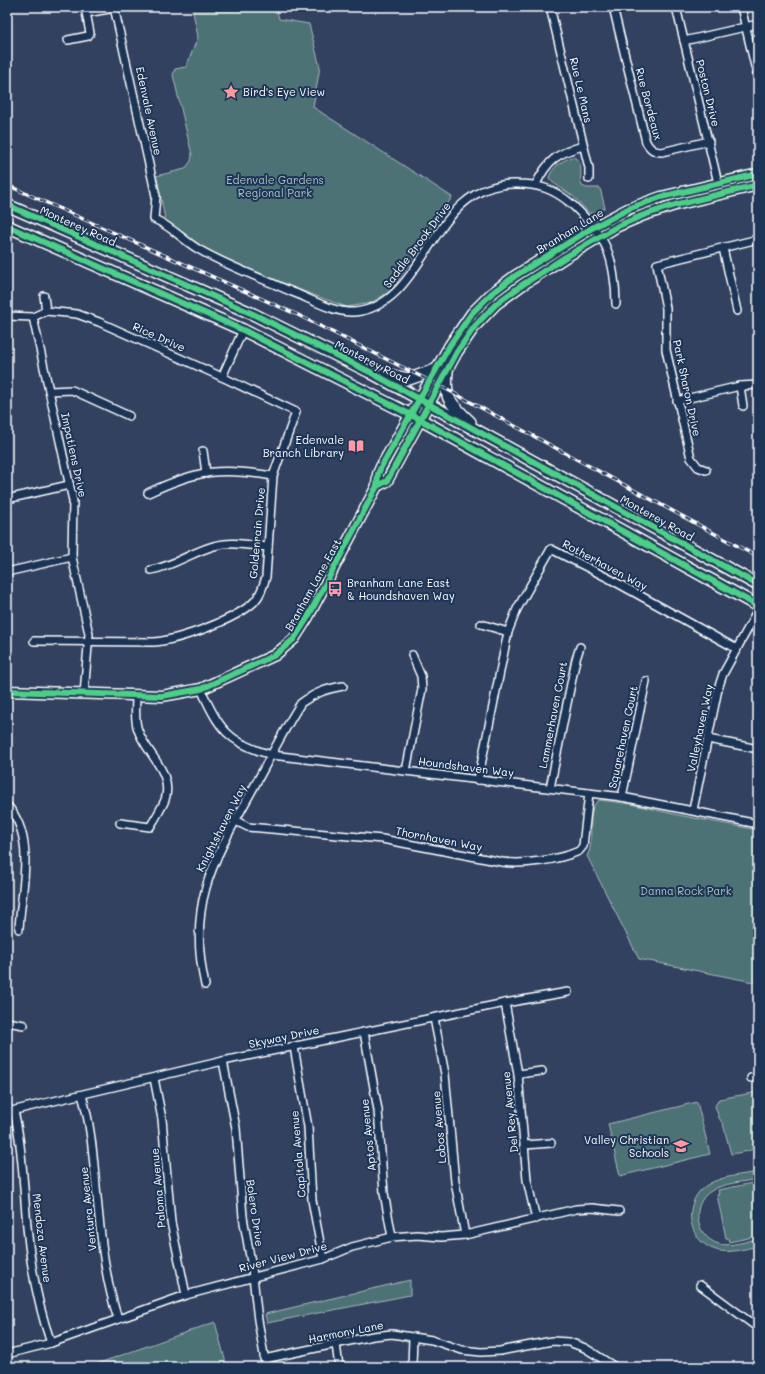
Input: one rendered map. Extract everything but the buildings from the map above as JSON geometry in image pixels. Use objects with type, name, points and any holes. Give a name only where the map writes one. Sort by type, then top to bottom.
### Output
[{"type":"main road","name":"Branham Lane","points":[[435,370],[472,313],[491,294],[515,276],[592,228],[638,205],[718,183],[758,174]]},
{"type":"main road","name":"Branham Lane","points":[[447,371],[457,352],[475,326],[496,304],[522,285],[599,237],[644,215],[675,205],[758,185]]},
{"type":"main road","name":"Monterey Road","points":[[7,205],[253,314],[370,372],[758,585]]},
{"type":"main road","points":[[7,226],[243,330],[421,420],[758,606]]},
{"type":"main road","points":[[370,372],[409,379],[435,370]]},
{"type":"main road","name":"Branham Lane East","points":[[377,486],[388,481],[421,420],[424,401],[435,370]]},
{"type":"main road","points":[[447,371],[445,388],[449,400],[479,431]]},
{"type":"main road","name":"Branham Lane East","points":[[7,691],[136,697],[162,696],[201,689],[275,655],[294,639],[308,617],[377,486],[378,474],[410,415],[424,401],[447,371]]},
{"type":"street","points":[[68,40],[88,36],[90,33],[86,10],[115,7]]},
{"type":"street","name":"Edenvale Avenue","points":[[115,7],[156,196],[154,219]]},
{"type":"street","name":"Rue Le Mans","points":[[550,7],[589,168],[589,179]]},
{"type":"street","name":"Rue Bordeaux","points":[[613,7],[646,142],[649,148],[656,152],[662,152],[709,141]]},
{"type":"street","name":"Poston Drive","points":[[676,7],[718,183]]},
{"type":"street","points":[[741,7],[758,79]]},
{"type":"street","points":[[684,41],[758,24]]},
{"type":"street","points":[[536,184],[545,167],[556,157],[572,149],[583,146]]},
{"type":"street","name":"Saddle Brook Drive","points":[[154,219],[162,222],[197,248],[227,264],[324,305],[353,312],[370,309],[393,295],[403,285],[450,215],[466,200],[496,186],[510,183],[536,184],[551,190],[578,209],[606,246],[616,288],[616,304]]},
{"type":"street","name":"Park Sharon Drive","points":[[706,470],[698,467],[691,458],[666,350],[666,308],[656,264],[758,239]]},
{"type":"street","points":[[723,248],[737,311]]},
{"type":"street","points":[[7,316],[33,317],[46,311],[44,296]]},
{"type":"street","name":"Rice Drive","points":[[46,311],[76,314],[99,322],[296,412]]},
{"type":"street","name":"Impatiens Drive","points":[[33,317],[73,501],[71,537],[72,557],[88,628],[89,641],[84,694]]},
{"type":"street","points":[[222,377],[243,330]]},
{"type":"street","points":[[677,400],[740,386],[758,385]]},
{"type":"street","points":[[740,386],[742,406]]},
{"type":"street","points":[[50,391],[72,390],[129,416]]},
{"type":"street","name":"Goldenrain Drive","points":[[34,641],[170,641],[187,636],[244,610],[255,601],[262,590],[266,577],[273,476],[296,412]]},
{"type":"street","points":[[203,451],[206,473]]},
{"type":"street","points":[[148,493],[175,480],[206,473],[240,471],[273,476]]},
{"type":"street","points":[[7,499],[69,485]]},
{"type":"street","points":[[151,570],[164,568],[218,544],[233,543],[268,547]]},
{"type":"street","name":"Rotherhaven Way","points":[[478,780],[508,632],[517,609],[551,549],[737,649]]},
{"type":"street","points":[[7,572],[72,557]]},
{"type":"street","name":"Valleyhaven Way","points":[[693,810],[718,689],[724,674],[758,610]]},
{"type":"street","points":[[482,624],[508,632]]},
{"type":"street","name":"Lammerhaven Court","points":[[550,788],[576,659],[580,647]]},
{"type":"street","points":[[406,771],[422,690],[421,676],[412,655]]},
{"type":"street","name":"Squarehaven Court","points":[[622,797],[646,681]]},
{"type":"street","name":"Knightshaven Way","points":[[205,985],[199,945],[199,918],[204,891],[215,860],[301,703],[314,694],[328,688],[343,686]]},
{"type":"street","name":"Houndshaven Way","points":[[201,689],[215,720],[224,730],[236,740],[254,750],[272,755],[622,797],[758,824]]},
{"type":"street","points":[[120,823],[150,827],[165,800],[166,794],[164,776],[137,730],[136,697]]},
{"type":"street","points":[[708,739],[758,749]]},
{"type":"street","name":"Thornhaven Way","points":[[236,821],[248,827],[382,839],[502,862],[518,863],[542,860],[579,851],[583,846],[589,793]]},
{"type":"street","points":[[7,805],[19,822],[24,853],[23,897],[19,929]]},
{"type":"street","name":"Skyway Drive","points":[[10,1111],[224,1061],[505,1003],[568,992]]},
{"type":"street","name":"Del Rey Avenue","points":[[505,1003],[518,1074],[527,1180],[536,1219]]},
{"type":"street","name":"Lobos Avenue","points":[[434,1018],[445,1074],[455,1182],[465,1235]]},
{"type":"street","points":[[7,1022],[24,1025]]},
{"type":"street","name":"Aptos Avenue","points":[[364,1032],[378,1110],[384,1193],[392,1237]]},
{"type":"street","name":"Capitola Avenue","points":[[294,1047],[308,1127],[312,1200],[323,1259]]},
{"type":"street","name":"Bolero Drive","points":[[224,1061],[236,1128],[242,1217],[253,1277],[266,1367]]},
{"type":"street","points":[[518,1074],[542,1071]]},
{"type":"street","name":"Paloma Avenue","points":[[154,1078],[162,1119],[171,1222],[186,1295]]},
{"type":"street","name":"Ventura Avenue","points":[[82,1095],[91,1132],[100,1232],[106,1269],[118,1319]]},
{"type":"street","name":"Mendoza Avenue","points":[[10,1111],[22,1158],[30,1251],[36,1286],[51,1343]]},
{"type":"street","points":[[525,1145],[551,1143]]},
{"type":"street","name":"River View Drive","points":[[7,1354],[51,1343],[186,1295],[323,1259],[352,1247],[392,1237],[417,1235],[441,1237],[465,1235],[576,1209],[592,1208],[619,1211]]},
{"type":"street","points":[[700,1285],[758,1328]]},
{"type":"street","name":"Harmony Lane","points":[[264,1359],[386,1335],[432,1340],[462,1350],[480,1352],[500,1351],[552,1341],[569,1342],[585,1348],[615,1367]]},
{"type":"street","points":[[412,1338],[412,1367]]},
{"type":"street","points":[[336,1344],[338,1367]]},
{"type":"green space","name":"Edenvale Gardens Regional Park","points":[[192,7],[276,7],[279,19],[309,24],[320,67],[313,107],[452,197],[392,290],[371,303],[347,307],[255,274],[206,251],[166,223],[156,176],[185,169],[191,161],[192,155],[173,75],[175,69],[186,67],[198,37]]},
{"type":"green space","points":[[573,157],[577,159],[581,166],[582,186],[587,188],[600,188],[605,208],[597,213],[589,213],[574,197],[552,182],[549,178],[550,174],[558,164]]},
{"type":"green space","name":"Danna Rock Park","points":[[600,800],[631,804],[678,815],[758,830],[758,983],[639,959],[587,856],[591,842],[591,814],[596,803]]},
{"type":"green space","points":[[758,1092],[758,1144],[749,1151],[731,1154],[723,1124],[719,1118],[715,1106],[719,1099]]},
{"type":"green space","points":[[697,1102],[710,1154],[620,1176],[608,1124]]},
{"type":"green space","points":[[758,1172],[758,1179],[727,1184],[711,1191],[704,1197],[700,1204],[698,1220],[700,1228],[705,1235],[719,1244],[728,1245],[758,1239],[758,1246],[737,1251],[721,1251],[706,1245],[698,1238],[693,1230],[691,1220],[691,1210],[699,1192],[713,1182],[732,1176]]},
{"type":"green space","points":[[758,1182],[758,1236],[729,1242],[728,1238],[726,1238],[717,1195],[719,1194],[718,1190]]},
{"type":"green space","points":[[410,1280],[410,1295],[267,1323],[265,1314]]},
{"type":"green space","points":[[215,1322],[227,1367],[88,1367]]},
{"type":"railway","points":[[7,185],[298,315],[448,390],[758,557]]},
{"type":"cycle path","points":[[7,691],[162,696],[201,689],[275,655],[294,639],[308,617],[377,486],[378,474],[381,467],[450,345],[472,313],[491,294],[515,276],[592,228],[628,209],[661,197],[758,174]]},
{"type":"cycle path","points":[[377,486],[387,481],[457,352],[475,326],[496,304],[564,258],[618,226],[644,215],[675,205],[758,185]]},
{"type":"cycle path","points":[[7,205],[253,314],[370,372],[758,585]]},
{"type":"cycle path","points":[[7,226],[243,330],[421,420],[758,606]]},
{"type":"place","name":"Bird's Eye View","points":[[231,92]]},
{"type":"place","name":"Edenvale Branch Library","points":[[356,446]]},
{"type":"place","name":"Branham Lane East & Houndshaven Way","points":[[335,589]]},
{"type":"place","name":"Valley Christian Schools","points":[[681,1146]]}]
